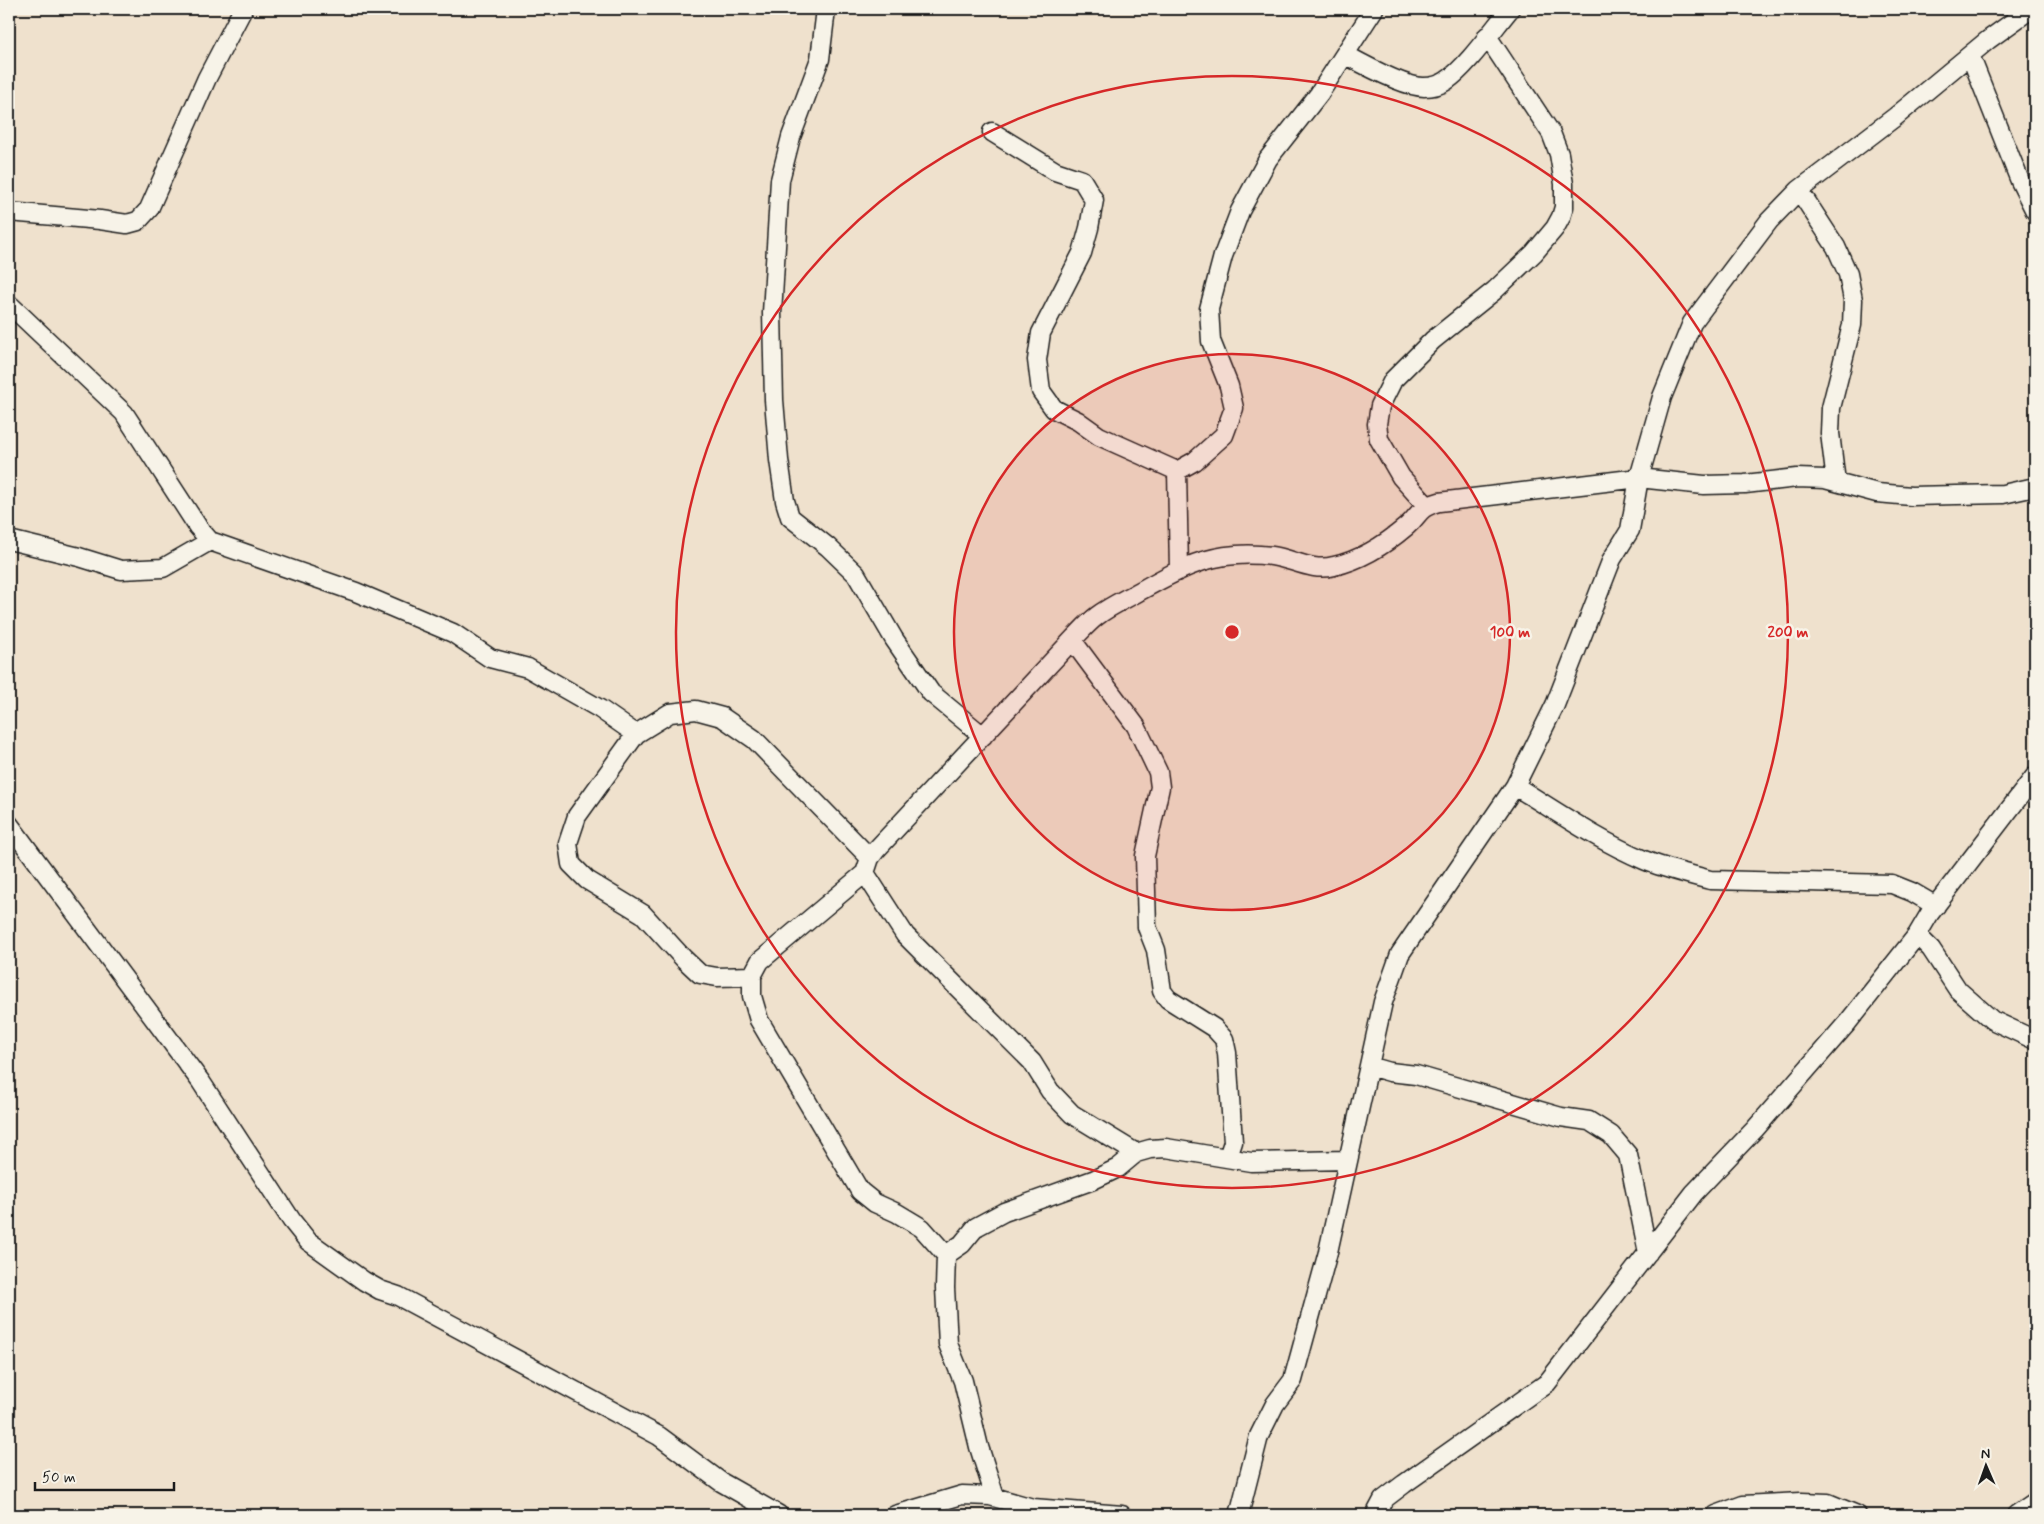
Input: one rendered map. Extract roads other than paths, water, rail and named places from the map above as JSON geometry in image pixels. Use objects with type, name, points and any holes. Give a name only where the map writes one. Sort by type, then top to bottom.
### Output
[{"type":"street","points":[[9,212],[127,224],[138,221],[149,209],[208,78],[243,9]]},
{"type":"street","points":[[826,9],[820,59],[791,137],[780,180],[772,313],[774,400],[779,460],[785,501],[790,517],[828,546],[856,574],[894,639],[931,693],[983,736]]},
{"type":"street","points":[[1177,471],[1195,462],[1224,435],[1234,408],[1230,386],[1211,341],[1210,309],[1223,256],[1240,211],[1268,159],[1319,94],[1374,9]]},
{"type":"street","points":[[1346,55],[1375,70],[1413,85],[1423,87],[1434,86],[1446,81],[1458,70],[1510,9]]},
{"type":"street","points":[[1239,1515],[1259,1436],[1275,1404],[1293,1380],[1328,1252],[1383,1002],[1400,954],[1515,786],[1554,705],[1612,558],[1630,530],[1640,478],[1662,396],[1692,323],[1769,221],[1799,190],[1896,117],[1970,55],[2031,9]]},
{"type":"street","points":[[1427,506],[1401,477],[1379,439],[1377,424],[1380,406],[1393,380],[1433,340],[1494,291],[1534,252],[1555,228],[1564,208],[1564,184],[1559,154],[1551,133],[1487,36]]},
{"type":"street","points":[[1970,55],[2020,181],[2035,211]]},
{"type":"street","points":[[992,132],[1055,170],[1082,180],[1094,200],[1082,253],[1041,333],[1037,360],[1041,391],[1054,409],[1078,421],[1099,436],[1177,471]]},
{"type":"street","points":[[1799,190],[1836,248],[1848,274],[1852,300],[1852,325],[1831,408],[1830,433],[1836,482]]},
{"type":"street","points":[[9,304],[124,413],[198,527],[210,541],[356,592],[453,634],[490,658],[528,668],[600,709],[636,734]]},
{"type":"street","points":[[1177,471],[1179,569]]},
{"type":"street","points":[[995,1497],[979,1447],[963,1381],[948,1344],[944,1288],[946,1255],[922,1228],[897,1213],[875,1203],[860,1191],[759,1020],[752,996],[752,976],[760,961],[867,865],[1072,640],[1097,616],[1179,569],[1198,562],[1228,555],[1273,556],[1306,567],[1333,567],[1358,558],[1386,543],[1408,525],[1419,511],[1427,506],[1470,498],[1640,478],[1704,486],[1745,484],[1797,478],[1825,479],[1876,493],[1911,496],[2003,494],[2035,487]]},
{"type":"street","points":[[9,540],[79,557],[121,570],[163,568],[210,541]]},
{"type":"street","points":[[1072,640],[1136,726],[1158,772],[1160,787],[1145,856],[1147,927],[1156,950],[1162,991],[1168,999],[1214,1028],[1224,1039],[1227,1053],[1233,1142],[1228,1158]]},
{"type":"street","points":[[752,976],[717,977],[700,974],[643,914],[587,880],[571,864],[568,843],[577,816],[636,734],[670,713],[696,710],[722,717],[754,739],[867,865],[905,935],[1032,1062],[1050,1091],[1072,1114],[1136,1153]]},
{"type":"street","points":[[1375,1515],[1383,1500],[1547,1383],[1694,1193],[1755,1129],[1848,1022],[1917,935],[1936,906],[2035,776]]},
{"type":"street","points":[[1515,786],[1582,827],[1645,861],[1703,878],[1718,880],[1892,884],[1912,892],[1936,906]]},
{"type":"street","points":[[9,824],[202,1082],[281,1205],[308,1241],[380,1290],[398,1296],[659,1436],[721,1482],[780,1515]]},
{"type":"street","points":[[1917,935],[1931,949],[1958,990],[1992,1020],[2035,1040]]},
{"type":"street","points":[[1369,1066],[1390,1072],[1416,1075],[1561,1117],[1588,1122],[1611,1135],[1628,1154],[1648,1254]]},
{"type":"street","points":[[946,1255],[962,1244],[976,1228],[1004,1212],[1092,1180],[1118,1168],[1136,1153],[1166,1148],[1251,1162],[1348,1160]]},
{"type":"street","points":[[895,1515],[962,1496],[995,1497],[1033,1508],[1122,1515]]},
{"type":"street","points":[[1716,1515],[1743,1505],[1801,1502],[1828,1503],[1857,1515]]},
{"type":"street","points":[[2016,1515],[2035,1502]]}]
